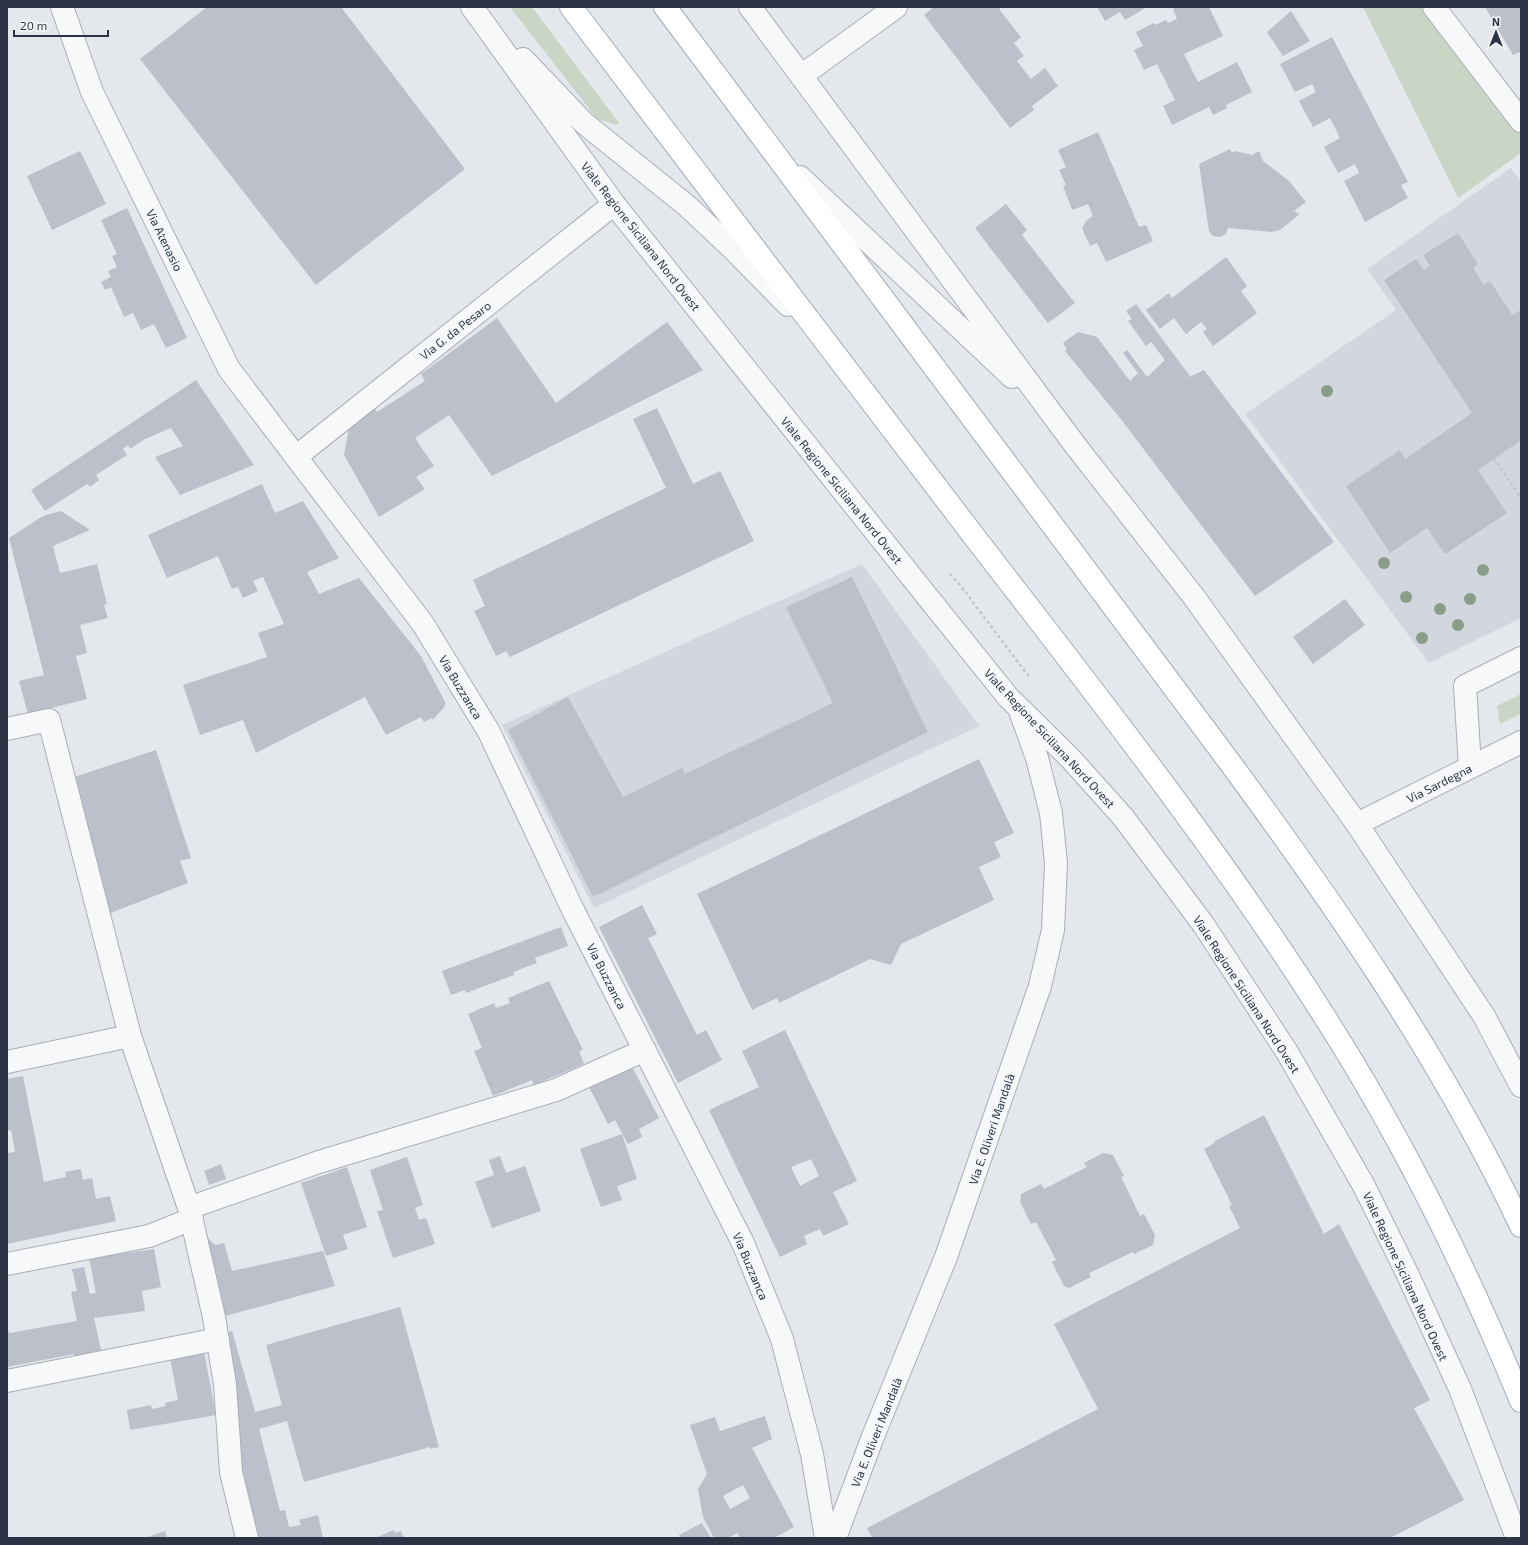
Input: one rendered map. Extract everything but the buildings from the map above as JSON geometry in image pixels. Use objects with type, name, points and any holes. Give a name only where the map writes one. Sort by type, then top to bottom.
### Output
[{"type":"main road","points":[[571,7],[828,347],[1172,795],[1244,896],[1323,1015],[1412,1166],[1454,1248],[1490,1325],[1521,1401]]},
{"type":"main road","points":[[665,7],[1309,871],[1371,962],[1424,1048],[1465,1117],[1521,1226]]},
{"type":"street","name":"Via Atenasio","points":[[62,7],[92,92],[229,369],[296,456]]},
{"type":"street","name":"Viale Regione Siciliana Nord Ovest","points":[[473,7],[614,204],[926,595],[1018,706],[1070,758],[1123,817],[1203,924],[1287,1052],[1364,1186],[1407,1273],[1460,1389],[1517,1538]]},
{"type":"street","points":[[473,7],[584,123],[686,205],[732,248],[828,347]]},
{"type":"street","points":[[750,7],[1075,445],[1190,592],[1357,824],[1484,1016],[1521,1086]]},
{"type":"street","points":[[801,76],[896,7]]},
{"type":"street","points":[[1434,7],[1521,121]]},
{"type":"street","points":[[773,150],[1017,382],[1075,445]]},
{"type":"street","name":"Via G. da Pesaro","points":[[296,456],[614,204]]},
{"type":"street","name":"Via Buzzanca","points":[[296,456],[423,624],[489,732],[572,908],[743,1243],[782,1339],[812,1454],[826,1538]]},
{"type":"street","points":[[1470,767],[1465,686],[1521,658]]},
{"type":"street","name":"Via E. Oliveri Mandalà","points":[[835,1538],[875,1432],[946,1257],[1040,986],[1053,930],[1056,864],[1051,813],[1036,758],[1018,706]]},
{"type":"street","points":[[7,729],[49,720],[130,1036],[190,1213],[218,1338],[225,1384],[231,1472],[247,1538]]},
{"type":"street","name":"Via Sardegna","points":[[1357,824],[1521,742]]},
{"type":"street","points":[[7,1062],[130,1036]]},
{"type":"street","points":[[7,1264],[149,1236],[190,1213],[319,1162],[556,1090],[645,1050]]},
{"type":"street","points":[[7,1381],[218,1338]]},
{"type":"path","points":[[1494,458],[1521,498]]},
{"type":"path","points":[[950,574],[1026,671]]},
{"type":"shaded area","points":[[1511,168],[1521,182],[1521,618],[1429,663],[1245,414],[1396,310],[1367,269]]},
{"type":"shaded area","points":[[862,564],[979,726],[594,908],[502,725]]},
{"type":"green space","points":[[510,7],[532,7],[619,123],[616,125],[597,119]]},
{"type":"green space","points":[[1363,7],[1423,7],[1521,135],[1521,153],[1458,198]]},
{"type":"green space","points":[[1521,694],[1521,714],[1500,724],[1497,706]]}]
